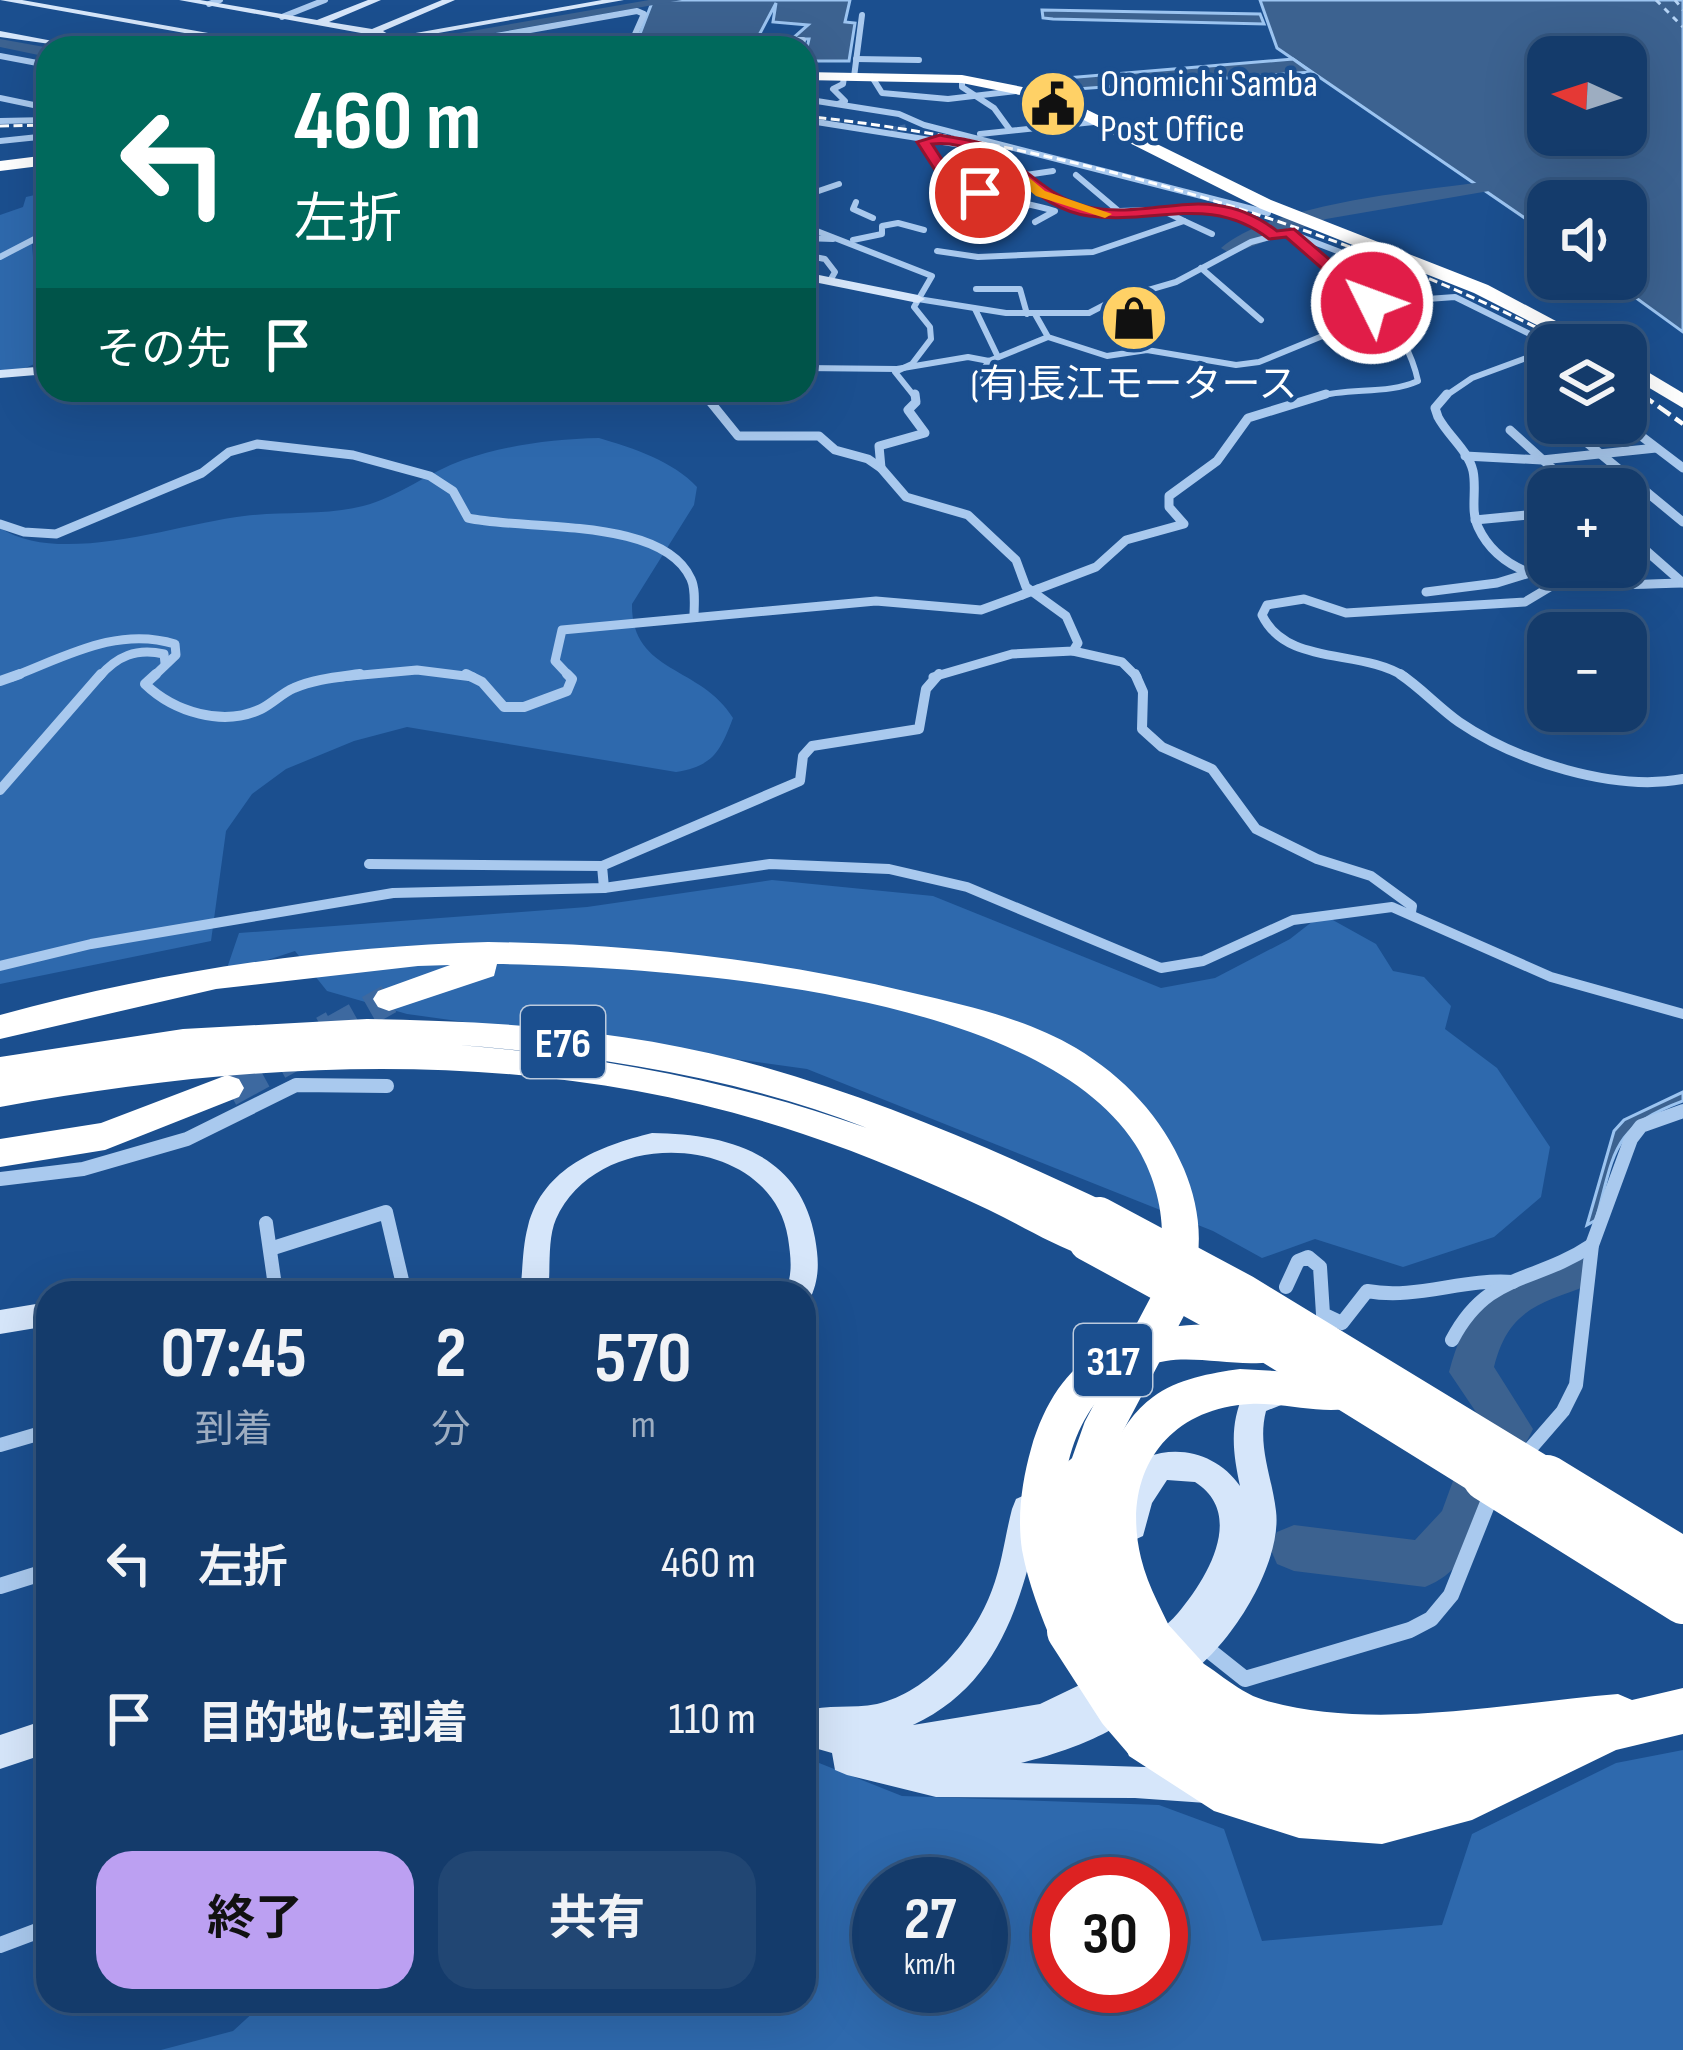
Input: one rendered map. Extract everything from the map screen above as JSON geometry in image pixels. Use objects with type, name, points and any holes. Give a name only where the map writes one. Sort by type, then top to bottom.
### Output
[{"type":"highway","points":[[816,75],[856,72],[1020,88],[1104,121],[1273,211],[1312,221],[1481,289],[1550,324]]},
{"type":"highway","points":[[0,166],[36,162]]},
{"type":"highway","points":[[1647,379],[1683,402]]},
{"type":"highway","points":[[0,1027],[225,974],[476,953],[581,956],[653,959],[790,977],[956,1015],[1067,1058],[1120,1099],[1151,1137],[1176,1197],[1183,1231],[1167,1307],[1095,1445],[1082,1481],[1078,1514],[1080,1556],[1091,1600],[1138,1679],[1170,1682],[1208,1740],[1256,1760],[1306,1772],[1352,1774],[1433,1766],[1611,1728]]},
{"type":"highway","points":[[389,999],[466,971],[517,963],[652,964],[790,977]]},
{"type":"highway","name":"E76","points":[[0,1070],[120,1049],[262,1035],[447,1033],[575,1044],[734,1072],[815,1096],[968,1155],[1094,1229],[1227,1318],[1683,1601]]},
{"type":"highway","name":"E76","points":[[0,1094],[112,1074],[256,1058],[439,1056],[531,1063],[658,1082],[783,1114],[1094,1229],[1243,1293],[1683,1561]]},
{"type":"highway","points":[[0,1153],[104,1136],[227,1088]]},
{"type":"highway","name":"317","points":[[1170,1682],[1120,1710],[1070,1631],[1050,1579],[1042,1532],[1058,1430],[1080,1390],[1104,1364],[1129,1353],[1184,1341],[1316,1352],[1394,1400],[1604,1506],[1683,1533]]},
{"type":"highway","name":"317","points":[[1394,1400],[1300,1388],[1226,1388],[1163,1412],[1125,1467],[1115,1528],[1132,1599],[1214,1787],[1298,1814],[1382,1820],[1472,1796],[1611,1728],[1676,1712]]},
{"type":"highway","name":"317","points":[[1170,1682],[1262,1723],[1356,1740],[1676,1712]]},
{"type":"street","points":[[5,0],[214,36]]},
{"type":"street","points":[[21,13],[61,0]]},
{"type":"street","points":[[184,0],[393,36]]},
{"type":"street","points":[[226,17],[273,0]]},
{"type":"street","points":[[282,17],[325,0]]},
{"type":"street","points":[[318,23],[376,0]]},
{"type":"street","points":[[373,32],[451,0]]},
{"type":"street","points":[[538,0],[582,7]]},
{"type":"street","points":[[415,36],[619,0]]},
{"type":"street","points":[[492,36],[637,11],[644,14],[634,36]]},
{"type":"street","points":[[856,72],[862,15]]},
{"type":"street","points":[[571,36],[578,21]]},
{"type":"street","points":[[178,36],[208,25]]},
{"type":"street","points":[[0,34],[36,41]]},
{"type":"street","points":[[0,56],[36,63]]},
{"type":"street","points":[[837,104],[845,101],[833,89],[856,72],[919,60]]},
{"type":"street","points":[[856,72],[882,93],[948,99],[1020,88]]},
{"type":"street","points":[[962,79],[962,87],[1006,120],[1001,123],[1010,130]]},
{"type":"street","points":[[0,98],[36,106]]},
{"type":"street","points":[[816,101],[899,114],[921,124],[1273,211]]},
{"type":"street","points":[[0,121],[36,120]]},
{"type":"street","points":[[969,136],[1104,121]]},
{"type":"street","points":[[816,123],[891,130],[987,149],[1051,198],[1089,212],[1211,208],[1255,221],[1274,236]]},
{"type":"street","points":[[907,127],[921,124]]},
{"type":"street","points":[[884,144],[891,130]]},
{"type":"street","points":[[0,141],[36,137]]},
{"type":"street","points":[[940,139],[924,142],[926,152],[958,182],[1004,202],[1055,211],[1034,222]]},
{"type":"street","points":[[1019,176],[1053,171]]},
{"type":"street","points":[[1076,176],[1122,214]]},
{"type":"street","points":[[816,192],[839,184]]},
{"type":"street","points":[[856,202],[853,209],[873,218]]},
{"type":"street","points":[[1000,222],[1029,205]]},
{"type":"street","points":[[1165,211],[1212,234]]},
{"type":"street","points":[[1255,221],[1273,211]]},
{"type":"street","points":[[937,251],[978,256],[1093,252],[1184,221]]},
{"type":"street","points":[[816,239],[872,239],[882,234],[882,226],[898,223],[924,230]]},
{"type":"street","points":[[816,230],[847,240],[908,272],[932,276],[914,307],[930,327],[931,339],[911,364],[897,369]]},
{"type":"street","points":[[0,681],[117,638],[169,640],[175,644],[176,655],[145,684],[156,697],[189,710],[227,716],[256,712],[297,686],[342,676],[451,670],[478,678],[504,707],[524,707],[567,691],[572,679],[555,661],[562,630],[876,601],[981,610],[1096,567],[1126,540],[1184,524],[1169,507],[1169,496],[1216,461],[1248,418],[1338,390],[1415,386],[1418,371],[1406,341],[1372,303],[1288,232]]},
{"type":"street","points":[[816,277],[975,309],[1089,313],[1114,299],[1176,282],[1251,242],[1288,232],[1418,282],[1430,296]]},
{"type":"street","points":[[0,257],[36,238]]},
{"type":"street","points":[[816,257],[826,259],[835,272],[831,279]]},
{"type":"street","points":[[1201,268],[1261,320]]},
{"type":"street","points":[[976,289],[1020,289],[1048,337],[1107,356],[1147,350],[1236,365],[1259,362],[1342,328],[1386,317]]},
{"type":"street","points":[[1372,303],[1430,296],[1463,299],[1527,335]]},
{"type":"street","points":[[975,309],[993,359]]},
{"type":"street","points":[[816,368],[897,369],[993,359],[1048,337]]},
{"type":"street","points":[[991,382],[979,376],[993,359]]},
{"type":"street","points":[[1527,360],[1498,367],[1441,399],[1435,415],[1473,469],[1475,520],[1485,541],[1527,570]]},
{"type":"street","points":[[881,468],[879,446],[925,433],[908,410],[916,402],[914,389],[897,369]]},
{"type":"street","points":[[0,374],[36,371]]},
{"type":"street","points":[[711,402],[738,436],[819,436],[881,468],[906,497],[968,515],[1016,560],[1025,586],[1053,601],[1078,634],[1072,651]]},
{"type":"street","points":[[1510,430],[1551,468]]},
{"type":"street","points":[[1647,441],[1683,468]]},
{"type":"street","points":[[1589,444],[1683,522]]},
{"type":"street","points":[[0,524],[24,532],[56,534],[202,473],[239,448],[291,445],[353,455],[430,476],[453,491],[458,508],[468,518],[646,542],[671,556],[691,578],[694,617]]},
{"type":"street","points":[[1465,456],[1542,460],[1656,448]]},
{"type":"street","points":[[846,453],[880,453]]},
{"type":"street","points":[[1475,520],[1527,515]]},
{"type":"street","points":[[1647,551],[1683,583]]},
{"type":"street","points":[[1426,592],[1497,583],[1527,574]]},
{"type":"street","points":[[1647,582],[1683,583]]},
{"type":"street","points":[[1548,588],[1525,602],[1346,613],[1304,599],[1283,600],[1267,605],[1262,615],[1276,638],[1379,662],[1407,676],[1456,721],[1483,736],[1633,784],[1683,779]]},
{"type":"street","points":[[0,790],[115,658],[149,651],[164,654],[165,663]]},
{"type":"street","points":[[369,864],[602,866],[667,833],[778,797],[800,782],[803,756],[812,746],[919,729],[926,689],[934,675],[1012,654],[1072,651],[1120,659],[1138,676],[1147,699],[1142,729],[1162,747],[1212,769],[1256,829],[1316,859],[1371,876],[1412,906],[1411,912]]},
{"type":"street","points":[[0,965],[112,940],[393,892],[604,888],[745,865],[889,869],[967,886],[1161,968],[1203,962],[1293,920],[1391,907],[1551,977],[1683,1014]]},
{"type":"street","points":[[602,866],[604,888]]},
{"type":"street","points":[[0,1179],[83,1169],[187,1139],[296,1085],[387,1085]]},
{"type":"street","points":[[816,1729],[865,1748],[940,1757],[1035,1744],[1170,1682],[1245,1679],[1390,1638],[1441,1612],[1462,1574],[1484,1503],[1563,1411],[1576,1385],[1592,1245],[1631,1138],[1640,1126],[1683,1111]]},
{"type":"street","points":[[535,1281],[543,1217],[560,1188],[588,1163],[643,1142],[687,1143],[730,1151],[750,1161],[779,1187],[806,1238],[805,1281]]},
{"type":"street","points":[[269,1249],[386,1212],[402,1281]]},
{"type":"street","points":[[266,1223],[274,1281]]},
{"type":"street","points":[[1451,1340],[1474,1300],[1513,1282],[1565,1267],[1592,1245]]},
{"type":"street","points":[[1286,1287],[1298,1261],[1308,1257],[1320,1267],[1323,1314],[1342,1323],[1367,1291],[1397,1296],[1487,1277],[1513,1282]]},
{"type":"street","points":[[0,1322],[36,1316]]},
{"type":"street","points":[[1170,1682],[1248,1575],[1263,1519],[1246,1454],[1246,1423],[1254,1402],[1300,1388]]},
{"type":"street","points":[[816,1725],[848,1726],[888,1719],[951,1684],[981,1646],[1005,1599],[1031,1495],[1058,1430]]},
{"type":"street","points":[[0,1445],[36,1434]]},
{"type":"street","points":[[865,1748],[1002,1731],[1058,1718],[1093,1701],[1167,1648],[1210,1598],[1238,1536],[1231,1492],[1209,1472],[1182,1464],[1158,1467],[1148,1477],[1132,1515],[1132,1599]]},
{"type":"street","points":[[0,1586],[36,1575]]},
{"type":"street","points":[[0,1752],[36,1740]]},
{"type":"street","points":[[816,1749],[936,1780],[1067,1779],[1214,1787]]},
{"type":"street","points":[[0,1945],[36,1932]]},
{"type":"shaded area","points":[[653,0],[850,0],[845,22],[855,23],[849,61],[816,61],[816,36],[795,36],[808,25],[773,22],[776,3],[759,36],[639,36]]},
{"type":"shaded area","points":[[1260,0],[1683,0],[1683,332],[1639,300],[1647,300],[1647,180],[1527,180],[1527,220],[1277,48]]},
{"type":"shaded area","points":[[1042,10],[1260,14],[1264,24],[1053,19],[1043,18]]},
{"type":"shaded area","points":[[1293,59],[1311,72],[1077,89],[1054,79]]},
{"type":"shaded area","points":[[36,195],[36,243],[32,244],[36,363],[0,372],[0,215],[23,207],[26,197]]},
{"type":"shaded area","points":[[599,438],[664,463],[697,487],[694,505],[632,604],[643,644],[704,688],[733,718],[714,756],[676,772],[407,727],[354,741],[286,769],[252,794],[226,831],[211,941],[0,984],[0,528],[25,539],[86,543],[244,516],[348,509],[389,497],[480,455],[530,444]]},
{"type":"shaded area","points":[[772,880],[933,896],[1161,988],[1215,978],[1290,939],[1322,914],[1376,944],[1393,971],[1424,977],[1451,1006],[1445,1029],[1497,1068],[1550,1147],[1541,1197],[1494,1237],[1403,1267],[1315,1239],[1262,1258],[1213,1231],[807,1069],[407,1014],[327,991],[295,951],[225,974],[239,933],[587,907]]},
{"type":"shaded area","points":[[1683,1092],[1683,1101],[1629,1132],[1613,1159],[1596,1220],[1587,1225],[1614,1131],[1624,1120]]},
{"type":"shaded area","points":[[1683,1750],[1683,2050],[161,2050],[233,2031],[253,2013],[816,2013],[816,1762],[902,1796],[1159,1805],[1224,1829],[1262,1941],[1442,1925],[1472,1834],[1616,1763]]},
{"type":"waterway","points":[[455,36],[675,0]]},
{"type":"waterway","points":[[0,43],[36,50]]},
{"type":"waterway","points":[[1231,248],[1322,214],[1483,187]]},
{"type":"waterway","points":[[1294,1548],[1425,1564],[1461,1524],[1473,1485],[1511,1429],[1471,1372],[1484,1329],[1517,1295],[1575,1273]]},
{"type":"ferry route","points":[[1656,0],[1683,27]]},
{"type":"ferry route","points":[[1675,0],[1683,10]]},
{"type":"tunnel","points":[[891,130],[907,127]]},
{"type":"tunnel","points":[[330,1032],[389,999]]},
{"type":"tunnel","points":[[227,1088],[335,1029]]},
{"type":"railway","points":[[816,118],[1000,146],[1198,196],[1391,263],[1528,324]]},
{"type":"railway","points":[[0,126],[36,125]]},
{"type":"railway","points":[[1647,398],[1683,424]]},
{"type":"slow traffic","points":[[1003,163],[1040,194],[1105,214]]},
{"type":"place","name":"Onomichi Samba Post Office","points":[[1053,104]]},
{"type":"place","name":"(有)長江モータース","points":[[1134,318]]},
{"type":"route","points":[[980,193],[940,167],[926,152],[924,142],[940,139],[987,149],[1040,194],[1089,212],[1211,208],[1255,221],[1274,236],[1288,232],[1372,303]]}]
